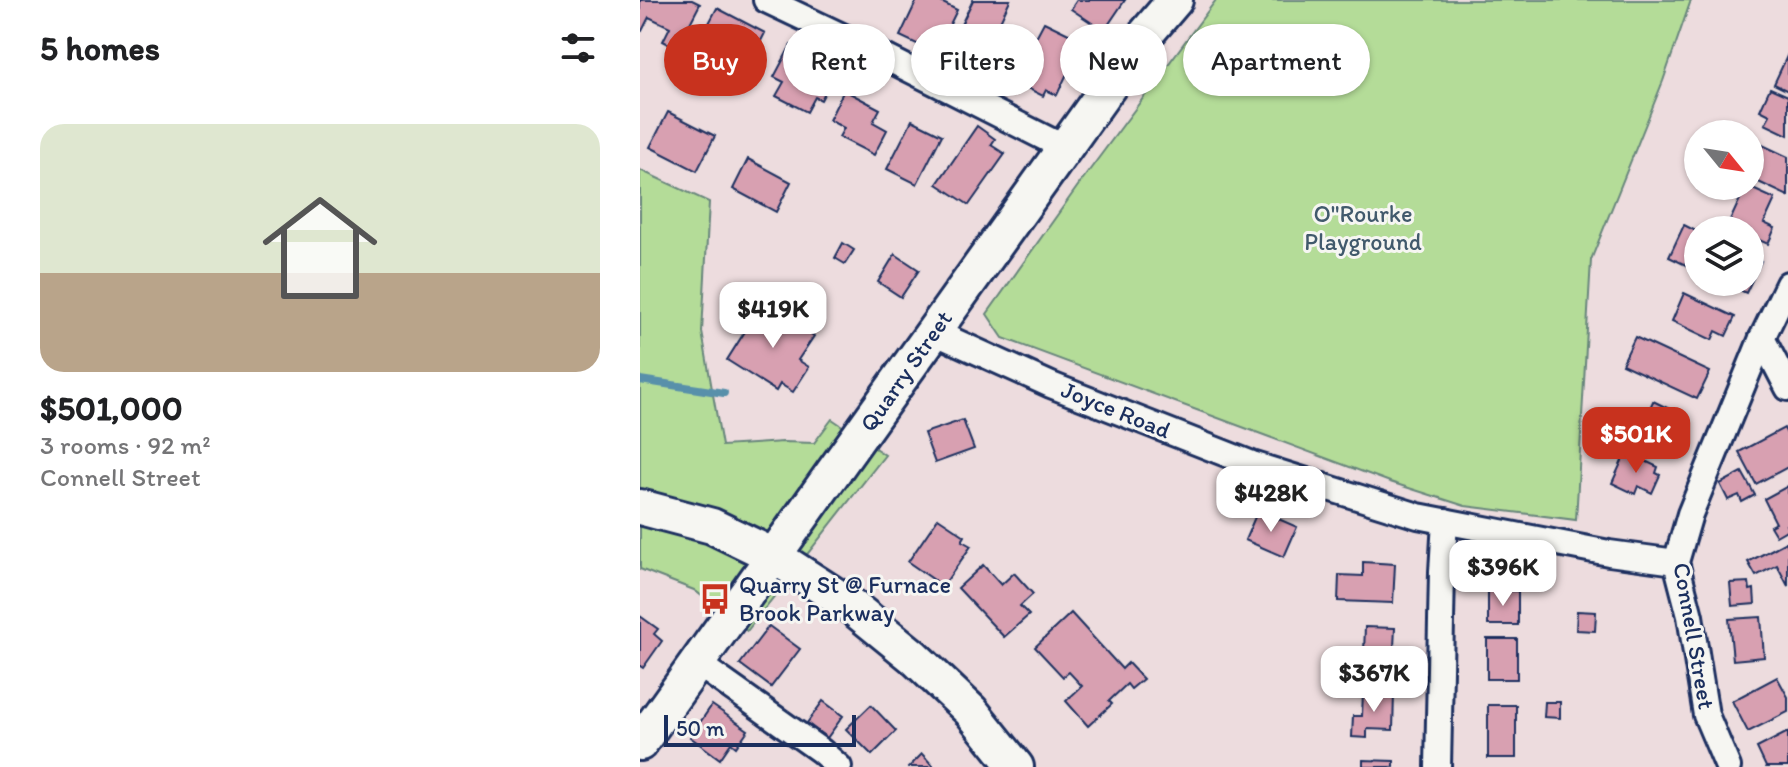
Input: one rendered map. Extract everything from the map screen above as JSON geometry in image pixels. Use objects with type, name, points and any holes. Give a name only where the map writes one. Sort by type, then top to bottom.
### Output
[{"type":"main road","name":"Quarry Street","points":[[640,743],[1146,34],[1175,0]]},
{"type":"main road","points":[[640,507],[712,526],[774,556],[850,605],[914,657],[971,711],[1016,767]]},
{"type":"street","points":[[766,0],[1065,148]]},
{"type":"street","name":"Connell Street","points":[[1728,767],[1706,715],[1690,616],[1676,562],[1690,514],[1762,338],[1788,284]]},
{"type":"street","name":"Joyce Road","points":[[934,332],[1051,385],[1252,464],[1418,516],[1609,553],[1676,562]]},
{"type":"street","points":[[1762,338],[1788,388]]},
{"type":"street","points":[[1438,767],[1445,521]]},
{"type":"street","points":[[697,663],[839,767]]},
{"type":"green space","name":"O\"Rourke Playground","points":[[1216,0],[1691,0],[1663,81],[1591,260],[1576,520],[1465,506],[1390,482],[1003,338],[987,314],[1145,96],[1167,96],[1167,66],[1183,44],[1183,96],[1370,96],[1370,24],[1198,24]]},
{"type":"green space","points":[[640,170],[709,202],[702,332],[722,446],[814,443],[832,419],[885,455],[747,631],[694,590],[640,569]]},
{"type":"building","points":[[640,0],[692,0],[700,4],[690,24],[664,24],[649,17],[640,30]]},
{"type":"building","points":[[917,0],[937,0],[957,10],[950,24],[911,24],[911,41],[900,36]]},
{"type":"building","points":[[973,0],[1010,0],[999,24],[961,24]]},
{"type":"building","points":[[1077,0],[1125,0],[1109,24],[1094,24],[1071,9]]},
{"type":"building","points":[[717,8],[748,24],[708,24]]},
{"type":"building","points":[[1043,24],[1060,30],[1060,89],[1057,95],[1046,90],[1044,94]]},
{"type":"building","points":[[1788,54],[1788,91],[1774,84]]},
{"type":"building","points":[[783,60],[783,82],[774,77]]},
{"type":"building","points":[[783,84],[783,96],[823,96],[821,100],[815,97],[807,112],[776,96]]},
{"type":"building","points":[[1770,88],[1788,96],[1788,135],[1765,124],[1770,115],[1760,110]]},
{"type":"building","points":[[841,96],[855,96],[880,109],[873,122],[887,130],[874,155],[839,137],[844,128],[829,120]]},
{"type":"building","points":[[668,112],[715,136],[697,171],[650,147]]},
{"type":"building","points":[[912,120],[942,135],[917,184],[887,169]]},
{"type":"building","points":[[977,126],[995,139],[991,145],[1005,154],[969,205],[937,184]]},
{"type":"building","points":[[1764,146],[1788,157],[1788,196],[1764,185]]},
{"type":"building","points":[[748,159],[791,182],[776,212],[733,189]]},
{"type":"building","points":[[1764,194],[1775,199],[1764,223],[1764,216],[1732,216],[1740,200],[1764,200]]},
{"type":"building","points":[[1764,223],[1775,228],[1768,244],[1764,242]]},
{"type":"building","points":[[1684,225],[1684,264],[1669,257]]},
{"type":"building","points":[[843,243],[854,250],[845,264],[835,258]]},
{"type":"building","points":[[895,254],[919,270],[901,297],[878,282]]},
{"type":"building","points":[[1684,293],[1684,296],[1690,296],[1735,317],[1726,336],[1716,331],[1712,340],[1672,321]]},
{"type":"building","points":[[763,303],[814,336],[798,360],[809,367],[793,392],[780,384],[776,391],[727,360]]},
{"type":"building","points":[[1635,337],[1710,372],[1697,399],[1622,364]]},
{"type":"building","points":[[1653,401],[1688,418],[1684,427],[1691,430],[1685,442],[1679,439],[1674,448],[1619,422],[1626,408],[1646,417]]},
{"type":"building","points":[[963,420],[974,449],[935,463],[924,433]]},
{"type":"building","points":[[1784,428],[1788,436],[1788,467],[1756,484],[1739,452]]},
{"type":"building","points":[[1626,452],[1658,467],[1656,473],[1660,475],[1652,493],[1638,486],[1635,494],[1612,483]]},
{"type":"building","points":[[1742,472],[1755,495],[1742,502],[1739,495],[1728,500],[1720,484]]},
{"type":"building","points":[[1788,486],[1788,529],[1776,536],[1770,526],[1776,523],[1764,499]]},
{"type":"building","points":[[1258,510],[1297,527],[1284,557],[1245,540]]},
{"type":"building","points":[[938,518],[965,536],[962,541],[971,546],[943,586],[908,562]]},
{"type":"building","points":[[1786,542],[1788,586],[1777,565],[1756,576],[1748,562]]},
{"type":"building","points":[[1363,562],[1395,564],[1393,603],[1338,601],[1339,575],[1363,576]]},
{"type":"building","points":[[983,565],[1001,585],[1014,573],[1033,594],[1020,606],[1029,615],[1004,637],[958,588]]},
{"type":"building","points":[[1749,582],[1750,590],[1754,589],[1755,604],[1732,606],[1730,583]]},
{"type":"building","points":[[1488,590],[1518,591],[1518,625],[1488,625]]},
{"type":"building","points":[[1577,611],[1596,612],[1595,631],[1576,630]]},
{"type":"building","points":[[1071,613],[1122,669],[1128,663],[1143,679],[1131,689],[1127,684],[1109,701],[1112,704],[1088,726],[1066,701],[1082,686],[1069,672],[1063,677],[1035,647]]},
{"type":"building","points":[[640,616],[658,629],[654,634],[662,641],[643,668],[640,666]]},
{"type":"building","points":[[1761,617],[1764,657],[1733,660],[1729,619]]},
{"type":"building","points":[[769,626],[800,649],[771,687],[740,664]]},
{"type":"building","points":[[1365,627],[1395,628],[1393,666],[1370,665],[1369,673],[1351,672],[1352,651],[1364,652]]},
{"type":"building","points":[[1487,639],[1517,639],[1517,679],[1487,679]]},
{"type":"building","points":[[1777,677],[1788,697],[1788,712],[1748,732],[1732,701]]},
{"type":"building","points":[[1363,693],[1394,694],[1393,730],[1367,729],[1367,738],[1352,737],[1353,716],[1362,716]]},
{"type":"building","points":[[823,701],[843,716],[827,738],[807,723]]},
{"type":"building","points":[[1545,702],[1560,702],[1560,718],[1544,717]]},
{"type":"building","points":[[712,705],[748,730],[736,747],[731,743],[720,759],[690,737]]},
{"type":"building","points":[[871,705],[896,731],[872,755],[846,729]]},
{"type":"building","points":[[1488,705],[1516,705],[1516,758],[1488,758]]},
{"type":"building","points":[[1788,732],[1788,767],[1766,767],[1757,748]]},
{"type":"building","points":[[922,754],[934,767],[909,767]]},
{"type":"building","points":[[1363,760],[1394,761],[1394,767],[1363,767]]},
{"type":"waterway","points":[[640,380],[724,393]]},
{"type":"place","name":"Quarry St @ Furnace Brook Parkway","points":[[715,599]]}]
